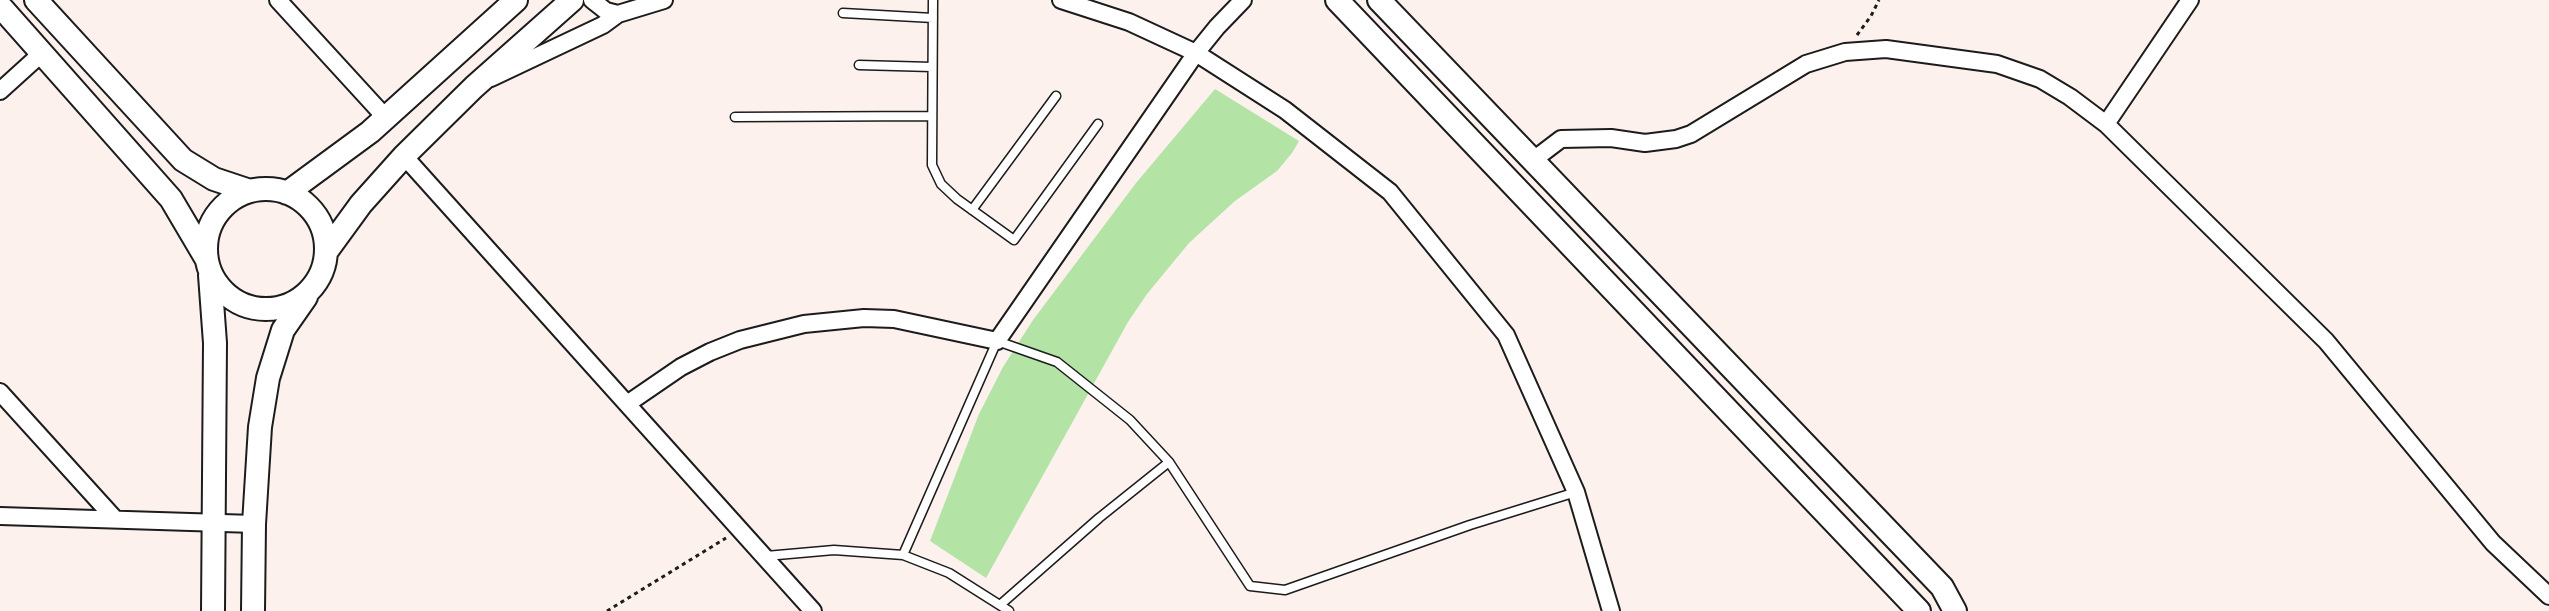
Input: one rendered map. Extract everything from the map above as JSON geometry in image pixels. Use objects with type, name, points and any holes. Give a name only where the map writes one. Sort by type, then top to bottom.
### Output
[{"type":"street","points":[[36,0],[183,160],[214,179],[250,191],[275,190],[287,193],[308,206],[322,227],[326,252]]},
{"type":"street","points":[[278,0],[386,118]]},
{"type":"street","points":[[287,193],[339,157],[386,118],[516,0]]},
{"type":"street","points":[[253,611],[254,524],[260,427],[272,360],[283,330],[320,276],[326,252],[360,204],[404,156],[474,87],[572,0]]},
{"type":"street","points":[[592,0],[606,11],[618,14]]},
{"type":"street","points":[[474,87],[604,25],[618,14],[664,0]]},
{"type":"street","points":[[1061,0],[1130,22],[1196,53],[1285,110],[1390,192],[1506,335],[1576,492],[1611,611]]},
{"type":"street","points":[[626,404],[681,367],[710,352],[748,338],[804,324],[864,318],[894,319],[997,341],[1196,53],[1217,26],[1243,0]]},
{"type":"street","points":[[1337,0],[1919,611]]},
{"type":"street","points":[[1379,0],[1942,587],[1955,611]]},
{"type":"street","points":[[2106,124],[2190,0]]},
{"type":"street","points":[[0,6],[171,199],[216,283],[234,300],[257,309],[282,307],[304,296],[313,287]]},
{"type":"street","points":[[1532,161],[1561,139],[1611,138],[1645,143],[1676,139],[1691,134],[1806,64],[1845,52],[1886,49],[1997,64],[2019,70],[2056,87],[2106,124],[2326,340],[2493,543],[2549,596]]},
{"type":"street","points":[[0,91],[42,53]]},
{"type":"street","points":[[404,156],[813,611]]},
{"type":"street","points":[[213,611],[215,343],[206,247],[212,223],[228,203],[250,191]]},
{"type":"street","points":[[0,392],[115,519]]},
{"type":"street","points":[[0,516],[254,524]]},
{"type":"lane","points":[[932,0],[932,166],[948,192],[972,210],[1014,240],[1098,124]]},
{"type":"lane","points":[[843,13],[932,18]]},
{"type":"lane","points":[[859,65],[932,67]]},
{"type":"lane","points":[[972,210],[1056,96]]},
{"type":"lane","points":[[735,117],[932,116]]},
{"type":"lane","points":[[903,555],[997,341],[1057,362],[1130,420],[1169,462],[1250,586],[1286,590],[1470,524],[1576,492]]},
{"type":"lane","points":[[1000,605],[1099,518],[1169,462]]},
{"type":"lane","points":[[764,556],[834,550],[903,555],[948,573],[1009,611]]},
{"type":"path","points":[[1845,52],[1871,16],[1879,0]]},
{"type":"path","points":[[607,611],[740,529]]},
{"type":"green space","points":[[1215,89],[1299,141],[1277,171],[1235,201],[1189,243],[1147,294],[1128,322],[986,578],[930,541],[979,414],[1003,367],[1033,320],[1136,183]]}]
